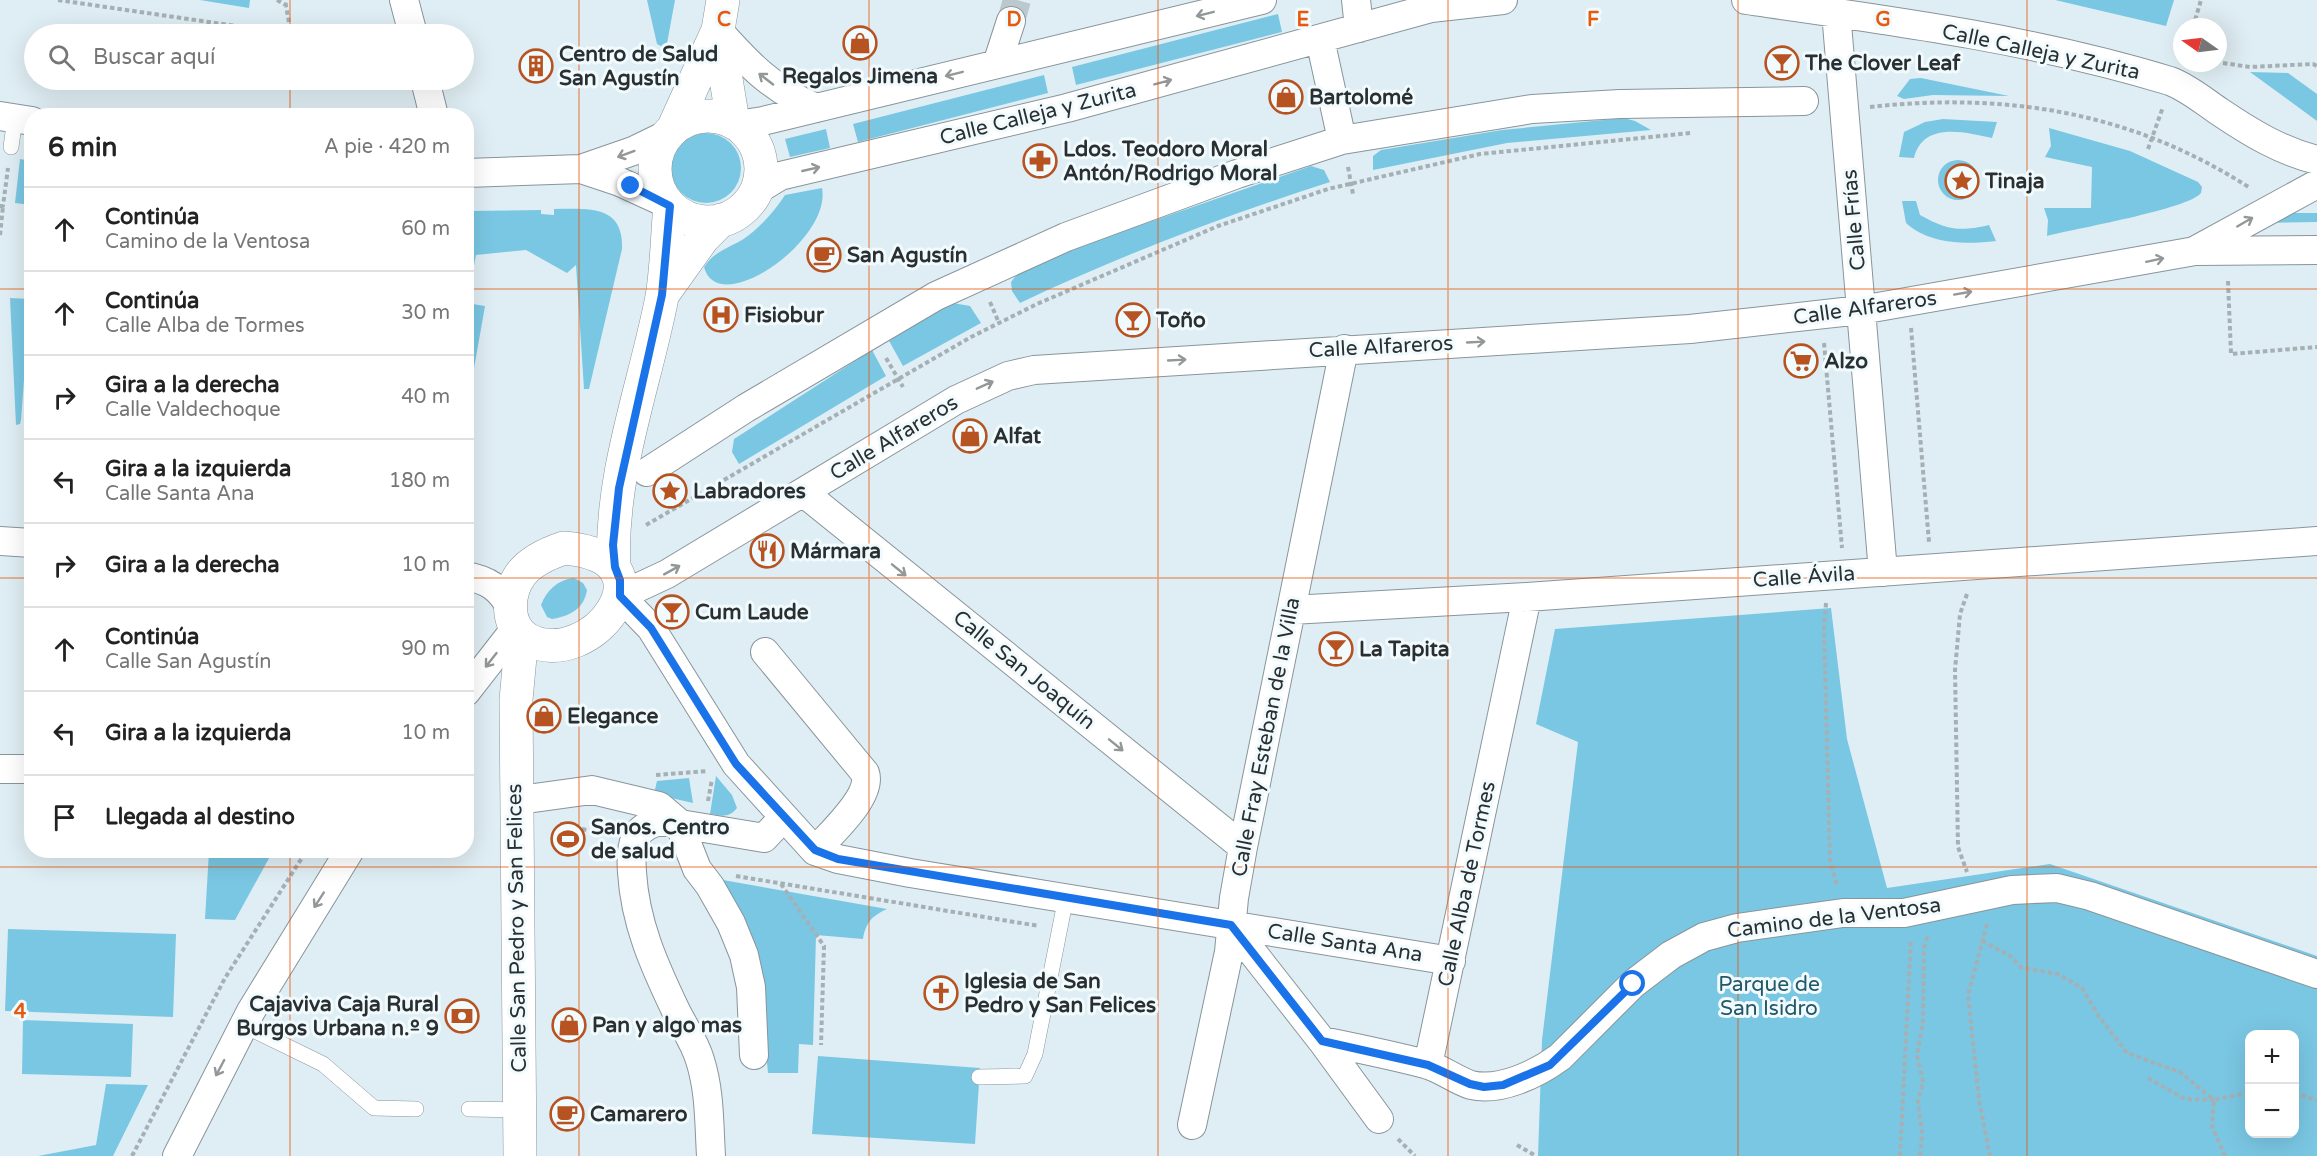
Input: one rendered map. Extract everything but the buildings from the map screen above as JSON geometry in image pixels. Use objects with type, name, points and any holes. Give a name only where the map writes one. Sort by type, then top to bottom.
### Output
[{"type":"street","points":[[404,0],[410,24]]},
{"type":"street","points":[[735,123],[816,108],[1262,0]]},
{"type":"street","points":[[1356,0],[1359,28]]},
{"type":"street","name":"Calle Calleja y Zurita","points":[[757,190],[780,177],[1067,108],[1320,39],[1359,28],[1420,4],[1503,0]]},
{"type":"street","name":"Calle Calleja y Zurita","points":[[1746,0],[1836,12],[2059,53],[2173,82],[2245,129],[2290,153],[2317,160]]},
{"type":"street","name":"Calle Frías","points":[[1836,12],[1883,572]]},
{"type":"street","points":[[720,15],[749,66],[789,97],[816,108]]},
{"type":"street","points":[[720,15],[735,123]]},
{"type":"street","points":[[474,579],[494,585],[502,592],[516,624],[540,645],[553,647],[569,644],[585,637],[611,614],[617,581],[613,545],[619,488],[662,295],[669,205],[658,188],[655,171],[658,152],[671,132],[720,15]]},
{"type":"street","points":[[997,64],[1011,21]]},
{"type":"street","points":[[1320,39],[1341,133]]},
{"type":"street","points":[[428,90],[432,108]]},
{"type":"street","points":[[647,472],[746,408],[936,296],[1066,237],[1341,133],[1532,109],[1620,104],[1804,101]]},
{"type":"street","points":[[474,173],[581,169],[633,151],[695,117],[716,117],[735,123],[754,142],[760,159],[757,190],[744,209],[731,218],[706,222],[691,220],[669,205],[620,182],[581,169]]},
{"type":"street","name":"Calle Alfareros","points":[[2194,251],[2317,184]]},
{"type":"street","points":[[662,295],[703,238],[721,220]]},
{"type":"street","name":"Calle Alfareros","points":[[617,581],[667,574],[956,400],[1008,376],[1068,366],[1681,330],[1861,310],[2194,251],[2317,250]]},
{"type":"street","name":"Calle Fray Esteban de la Villa","points":[[1192,1125],[1229,952],[1243,847],[1344,349]]},
{"type":"street","points":[[474,681],[516,624],[514,589],[522,574],[549,553],[564,548],[584,534],[601,518],[619,488]]},
{"type":"street","name":"Calle San Joaquín","points":[[804,493],[1243,847]]},
{"type":"street","points":[[0,541],[24,542]]},
{"type":"street","name":"Calle Ávila","points":[[1291,610],[1527,597],[2317,541]]},
{"type":"street","points":[[564,548],[587,549],[603,556],[617,581]]},
{"type":"street","name":"Calle Santa Ana","points":[[617,581],[651,628],[736,764],[783,818],[815,850],[838,859],[870,866],[1450,961]]},
{"type":"street","name":"Calle Alba de Tormes","points":[[1428,1065],[1527,597]]},
{"type":"street","name":"Calle San Pedro y San Felices","points":[[516,624],[520,1156]]},
{"type":"street","points":[[516,700],[569,644]]},
{"type":"street","points":[[765,652],[865,773],[868,781],[866,791],[858,802],[815,850]]},
{"type":"street","points":[[0,769],[24,770]]},
{"type":"street","name":"Calle San Pedro y San Felices","points":[[534,798],[592,790],[660,806],[679,823],[764,838],[783,818]]},
{"type":"street","points":[[711,1156],[708,1089],[699,1057],[647,948],[634,902],[631,865],[633,841],[639,831],[648,824],[662,821],[679,823],[697,869],[710,886],[731,923],[744,955],[751,987],[754,1055]]},
{"type":"street","points":[[177,1156],[243,1026],[345,858]]},
{"type":"street","name":"Camino de la Ventosa","points":[[1428,1065],[1470,1084],[1484,1087],[1503,1085],[1550,1065],[1633,984],[1687,944],[1737,928],[1853,913],[1922,920],[1985,896],[2012,890],[2057,888],[2090,896],[2317,974]]},
{"type":"street","points":[[1231,925],[1322,1041],[1379,1119]]},
{"type":"street","points":[[1322,1041],[1428,1065]]},
{"type":"lane","points":[[11,147],[16,118]]},
{"type":"lane","points":[[980,1077],[1013,1079],[1025,1076],[1035,1054],[1066,897]]},
{"type":"lane","points":[[243,1026],[323,1064],[374,1108],[416,1108]]},
{"type":"lane","points":[[469,1109],[519,1110]]},
{"type":"path","points":[[58,0],[205,24]]},
{"type":"path","points":[[277,0],[286,3],[289,24]]},
{"type":"path","points":[[2196,18],[2201,0]]},
{"type":"path","points":[[2227,64],[2250,67],[2313,64],[2317,66]]},
{"type":"path","points":[[2148,149],[2166,99]]},
{"type":"path","points":[[1865,108],[1955,102],[2038,107],[2110,122],[2170,143],[2255,191]]},
{"type":"path","points":[[646,525],[897,378],[999,323],[1037,304],[1218,226],[1328,189],[1480,154],[1561,145],[1647,140],[1702,131]]},
{"type":"path","points":[[0,236],[1,206],[11,147]]},
{"type":"path","points":[[2227,281],[2231,354],[2317,347]]},
{"type":"path","points":[[986,292],[999,323]]},
{"type":"path","points":[[1911,323],[1930,549]]},
{"type":"path","points":[[1823,335],[1842,554]]},
{"type":"path","points":[[1969,587],[1960,614],[1955,670],[1958,847],[1985,896],[1982,941],[1968,994],[1979,1100],[1990,1156]]},
{"type":"path","points":[[1826,599],[1824,629],[1830,861],[1835,881],[1853,913]]},
{"type":"path","points":[[132,1156],[225,978],[302,858]]},
{"type":"path","points":[[697,869],[1031,925]]},
{"type":"path","points":[[781,883],[824,946],[821,1045]]},
{"type":"path","points":[[1900,1156],[1922,920]]},
{"type":"path","points":[[1920,1156],[1922,1134],[1918,1101],[1923,1081],[1917,1056],[1923,1021],[1922,920]]},
{"type":"path","points":[[1982,941],[2010,955],[2022,968],[2058,974],[2082,988],[2098,1016],[2127,1053],[2180,1072],[2214,1100]]},
{"type":"path","points":[[2148,1078],[2185,1099],[2214,1100],[2245,1093]]},
{"type":"path","points":[[2299,1094],[2317,1100]]},
{"type":"path","points":[[2214,1100],[2212,1126],[2224,1156]]},
{"type":"path","points":[[1517,1145],[1536,1156]]},
{"type":"green space","points":[[200,0],[250,0],[249,8]]},
{"type":"green space","points":[[647,0],[675,0],[666,49],[657,44]]},
{"type":"green space","points":[[2055,0],[2174,0],[2166,26]]},
{"type":"green space","points":[[1278,14],[1282,32],[1076,85],[1072,67]]},
{"type":"green space","points":[[2250,72],[2288,73],[2317,94],[2317,121]]},
{"type":"green space","points":[[1044,75],[1048,93],[858,142],[853,124]]},
{"type":"green space","points":[[1920,78],[2009,96],[1933,95],[1904,99],[1897,96],[1910,79]]},
{"type":"green space","points":[[1624,118],[1651,130],[1507,143],[1373,170],[1373,156],[1381,150],[1502,130]]},
{"type":"green space","points":[[1943,119],[1997,122],[1992,138],[1958,132],[1936,134],[1926,138],[1919,146],[1914,158],[1899,157],[1904,132],[1925,122]]},
{"type":"green space","points":[[2049,128],[2130,151],[2198,182],[2202,187],[2201,193],[2192,199],[2154,212],[2047,236],[2048,220],[2044,208],[2091,208],[2092,167],[2045,157],[2051,146]]},
{"type":"green space","points":[[826,129],[830,148],[790,157],[785,139]]},
{"type":"green space","points":[[706,133],[725,139],[735,149],[741,168],[735,187],[725,197],[706,203],[687,197],[677,187],[671,168],[677,149],[687,139]]},
{"type":"green space","points":[[20,159],[24,160],[24,204],[15,203]]},
{"type":"green space","points":[[1958,160],[1972,166],[1978,180],[1972,194],[1958,200],[1944,194],[1938,180],[1944,166]]},
{"type":"green space","points":[[1311,166],[1324,170],[1330,182],[1174,237],[1020,303],[1012,291],[1011,282],[1018,273],[1089,243]]},
{"type":"green space","points":[[822,188],[820,208],[810,230],[793,250],[772,267],[750,279],[730,284],[714,281],[704,267],[716,254],[754,231],[785,195]]},
{"type":"green space","points":[[1902,201],[1916,201],[1920,215],[1946,227],[1961,229],[1989,225],[1996,241],[1960,243],[1925,235],[1906,223]]},
{"type":"green space","points":[[554,209],[601,212],[617,224],[621,234],[622,249],[589,389],[584,389],[576,265],[567,273],[526,250],[476,255],[474,265],[474,211],[541,210],[541,214],[554,215]]},
{"type":"green space","points":[[2288,213],[2317,213],[2317,222],[2267,223]]},
{"type":"green space","points":[[10,298],[24,299],[24,380],[21,420],[20,424],[16,425]]},
{"type":"green space","points":[[953,303],[970,306],[981,323],[903,366],[888,339]]},
{"type":"green space","points":[[474,304],[485,306],[474,368]]},
{"type":"green space","points":[[872,350],[886,376],[739,464],[732,452],[734,439]]},
{"type":"green space","points":[[574,578],[583,583],[587,590],[583,602],[565,616],[552,619],[547,617],[541,605],[546,595],[558,583]]},
{"type":"green space","name":"Parque de San Isidro","points":[[1831,608],[1847,739],[1887,888],[2050,864],[2317,956],[2317,1156],[1538,1156],[1542,1040],[1578,742],[1536,724],[1555,629]]},
{"type":"green space","points":[[716,776],[732,795],[737,808],[728,815],[710,814]]},
{"type":"green space","points":[[689,778],[693,803],[654,794],[657,781]]},
{"type":"green space","points":[[209,858],[269,858],[235,920],[205,919]]},
{"type":"green space","points":[[723,880],[887,909],[870,920],[863,939],[816,935],[813,1045],[799,1044],[798,1073],[768,1073],[760,988]]},
{"type":"green space","points":[[8,929],[176,934],[173,1017],[5,1011]]},
{"type":"green space","points":[[23,1020],[133,1024],[131,1077],[22,1074]]},
{"type":"green space","points":[[818,1056],[980,1068],[975,1144],[812,1134]]},
{"type":"green space","points":[[106,1084],[148,1085],[113,1156],[38,1156],[96,1145]]},
{"type":"tunnel","points":[[1011,21],[1017,0]]},
{"type":"place","name":"Regalos Jimena","points":[[860,43]]},
{"type":"place","name":"The Clover Leaf","points":[[1782,63]]},
{"type":"place","name":"Centro de Salud San Agustín","points":[[536,66]]},
{"type":"place","name":"Bartolomé","points":[[1286,97]]},
{"type":"place","name":"Ldos. Teodoro Moral Antón/Rodrigo Moral","points":[[1040,161]]},
{"type":"place","name":"Tinaja","points":[[1962,181]]},
{"type":"place","name":"San Agustín","points":[[824,255]]},
{"type":"place","name":"Fisiobur","points":[[721,315]]},
{"type":"place","name":"Toño","points":[[1133,320]]},
{"type":"place","name":"Alzo","points":[[1801,361]]},
{"type":"place","name":"Alfat","points":[[970,436]]},
{"type":"place","name":"Labradores","points":[[670,491]]},
{"type":"place","name":"Mármara","points":[[767,551]]},
{"type":"place","name":"Cum Laude","points":[[672,612]]},
{"type":"place","name":"La Tapita","points":[[1336,649]]},
{"type":"place","name":"Elegance","points":[[544,716]]},
{"type":"place","name":"Sanos. Centro de salud","points":[[568,839]]},
{"type":"place","name":"Iglesia de San Pedro y San Felices","points":[[941,993]]},
{"type":"place","name":"Cajaviva Caja Rural Burgos Urbana n.º 9","points":[[462,1016]]},
{"type":"place","name":"Pan y algo mas","points":[[569,1025]]},
{"type":"place","name":"Camarero","points":[[567,1114]]},
{"type":"route","points":[[631,186],[670,206],[662,295],[619,488],[613,545],[615,567],[620,580],[620,596],[651,628],[736,764],[783,818],[815,850],[838,859],[910,873],[1231,925],[1322,1041],[1428,1065],[1470,1084],[1484,1087],[1503,1085],[1550,1065],[1633,984]]}]
